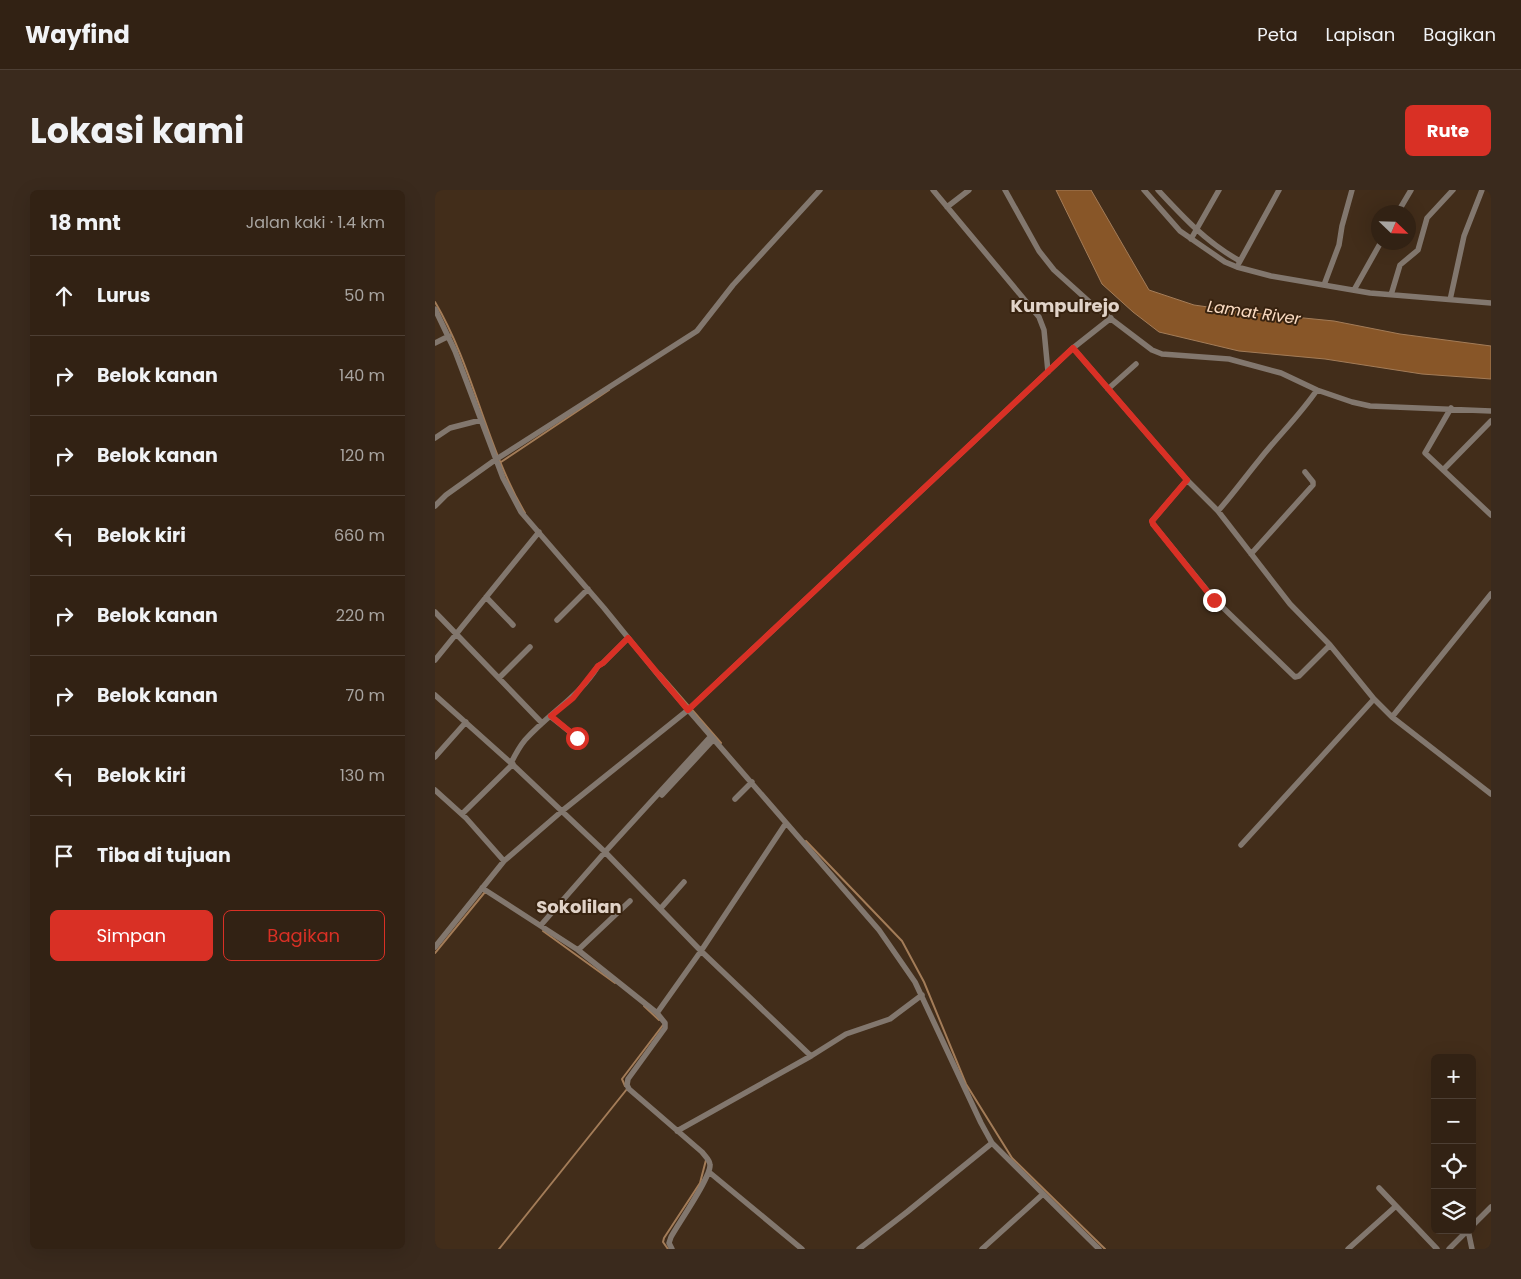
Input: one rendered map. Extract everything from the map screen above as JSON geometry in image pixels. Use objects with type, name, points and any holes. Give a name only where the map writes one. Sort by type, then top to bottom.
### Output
[{"type":"street","points":[[435,506],[446,494],[498,459],[697,331],[733,284],[820,190]]},
{"type":"street","points":[[933,190],[1039,317],[1045,330],[1048,372]]},
{"type":"street","points":[[947,207],[969,190]]},
{"type":"street","points":[[1005,190],[1046,260],[1063,279],[1141,343],[1157,352],[1229,359],[1281,373],[1317,390],[1370,406],[1491,411]]},
{"type":"street","points":[[1144,190],[1180,232],[1225,262],[1238,264],[1271,276],[1354,290],[1391,295],[1491,302]]},
{"type":"street","points":[[1158,190],[1195,230],[1238,264]]},
{"type":"street","points":[[1191,239],[1219,190]]},
{"type":"street","points":[[1238,264],[1279,190]]},
{"type":"street","points":[[1324,285],[1339,245],[1352,190]]},
{"type":"street","points":[[1402,205],[1411,190]]},
{"type":"street","points":[[1391,295],[1400,265],[1418,250],[1427,218],[1453,190]]},
{"type":"street","points":[[1450,300],[1464,236],[1483,190]]},
{"type":"street","points":[[1354,290],[1376,250]]},
{"type":"street","points":[[435,309],[449,336],[498,459],[503,478],[521,512],[628,638],[692,706],[712,738],[879,930],[907,969],[922,995],[992,1144],[1099,1249]]},
{"type":"street","points":[[435,947],[504,861],[562,811],[692,706],[1073,348],[1111,318]]},
{"type":"street","points":[[435,343],[449,336]]},
{"type":"street","points":[[1073,348],[1187,480],[1218,511],[1290,604],[1329,645],[1374,699],[1392,717],[1491,794]]},
{"type":"street","points":[[1109,389],[1136,364]]},
{"type":"street","points":[[1218,511],[1317,390]]},
{"type":"street","points":[[1451,408],[1425,451],[1426,454],[1491,515]]},
{"type":"street","points":[[435,438],[450,428],[481,420]]},
{"type":"street","points":[[1443,470],[1491,421]]},
{"type":"street","points":[[1251,554],[1313,485],[1313,482],[1305,472]]},
{"type":"street","points":[[1187,480],[1152,521],[1214,600],[1295,677],[1299,676],[1329,645]]},
{"type":"street","points":[[1485,510],[1491,504]]},
{"type":"street","points":[[435,660],[539,532]]},
{"type":"street","points":[[557,620],[588,590]]},
{"type":"street","points":[[1392,717],[1491,594]]},
{"type":"street","points":[[486,596],[513,624]]},
{"type":"street","points":[[435,612],[542,723]]},
{"type":"street","points":[[462,814],[512,763],[524,741],[542,723],[573,698],[598,666],[628,638]]},
{"type":"street","points":[[499,678],[530,648]]},
{"type":"street","points":[[435,695],[512,763],[606,853],[701,951],[811,1056]]},
{"type":"street","points":[[1241,845],[1374,699]]},
{"type":"street","points":[[551,716],[574,735],[577,735],[577,738],[574,737]]},
{"type":"street","points":[[435,757],[466,722]]},
{"type":"street","points":[[543,926],[606,853],[712,738]]},
{"type":"street","points":[[735,799],[752,782]]},
{"type":"street","points":[[435,790],[462,814],[504,861]]},
{"type":"street","points":[[657,1013],[701,951],[786,823]]},
{"type":"street","points":[[661,908],[684,882]]},
{"type":"street","points":[[483,888],[578,950],[657,1013],[665,1024],[665,1028],[628,1079],[627,1085],[629,1089],[709,1160],[710,1165],[709,1172],[697,1195],[671,1236],[669,1244],[672,1249]]},
{"type":"street","points":[[578,950],[630,901]]},
{"type":"street","points":[[677,1131],[811,1056],[846,1034],[889,1019],[922,995]]},
{"type":"street","points":[[859,1249],[992,1144]]},
{"type":"street","points":[[709,1172],[802,1249]]},
{"type":"street","points":[[1379,1188],[1437,1249]]},
{"type":"street","points":[[982,1249],[1043,1194]]},
{"type":"street","points":[[1348,1249],[1396,1206]]},
{"type":"street","points":[[1476,1222],[1491,1207]]},
{"type":"street","points":[[1449,1249],[1464,1234]]},
{"type":"street","points":[[1469,1234],[1472,1249]]},
{"type":"shaded area","points":[[1056,190],[1091,190],[1149,290],[1194,305],[1334,321],[1400,334],[1491,346],[1491,379],[1422,374],[1325,359],[1239,351],[1159,332],[1102,284]]},
{"type":"waterway","points":[[435,302],[460,354],[500,461],[525,513]]},
{"type":"waterway","points":[[501,462],[609,390]]},
{"type":"waterway","points":[[660,673],[721,743]]},
{"type":"waterway","points":[[806,841],[902,941],[924,982],[966,1084],[1012,1158],[1105,1249]]},
{"type":"waterway","points":[[435,953],[486,893]]},
{"type":"waterway","points":[[543,931],[615,983]]},
{"type":"waterway","points":[[644,1006],[659,1020]]},
{"type":"waterway","points":[[625,1086],[622,1079],[663,1025]]},
{"type":"waterway","points":[[499,1249],[627,1089]]},
{"type":"waterway","points":[[668,1249],[663,1242],[664,1238],[700,1183],[706,1160]]},
{"type":"district","name":"Kumpulrejo","points":[[1065,306]]},
{"type":"district","name":"Sokolilan","points":[[579,907]]},
{"type":"route","points":[[577,738],[577,735],[574,735],[551,716],[573,698],[598,666],[628,638],[688,710],[1073,348],[1187,480],[1152,521],[1214,600]]},
{"type":"water label","name":"Lamat River","points":[[1254,312]]}]
